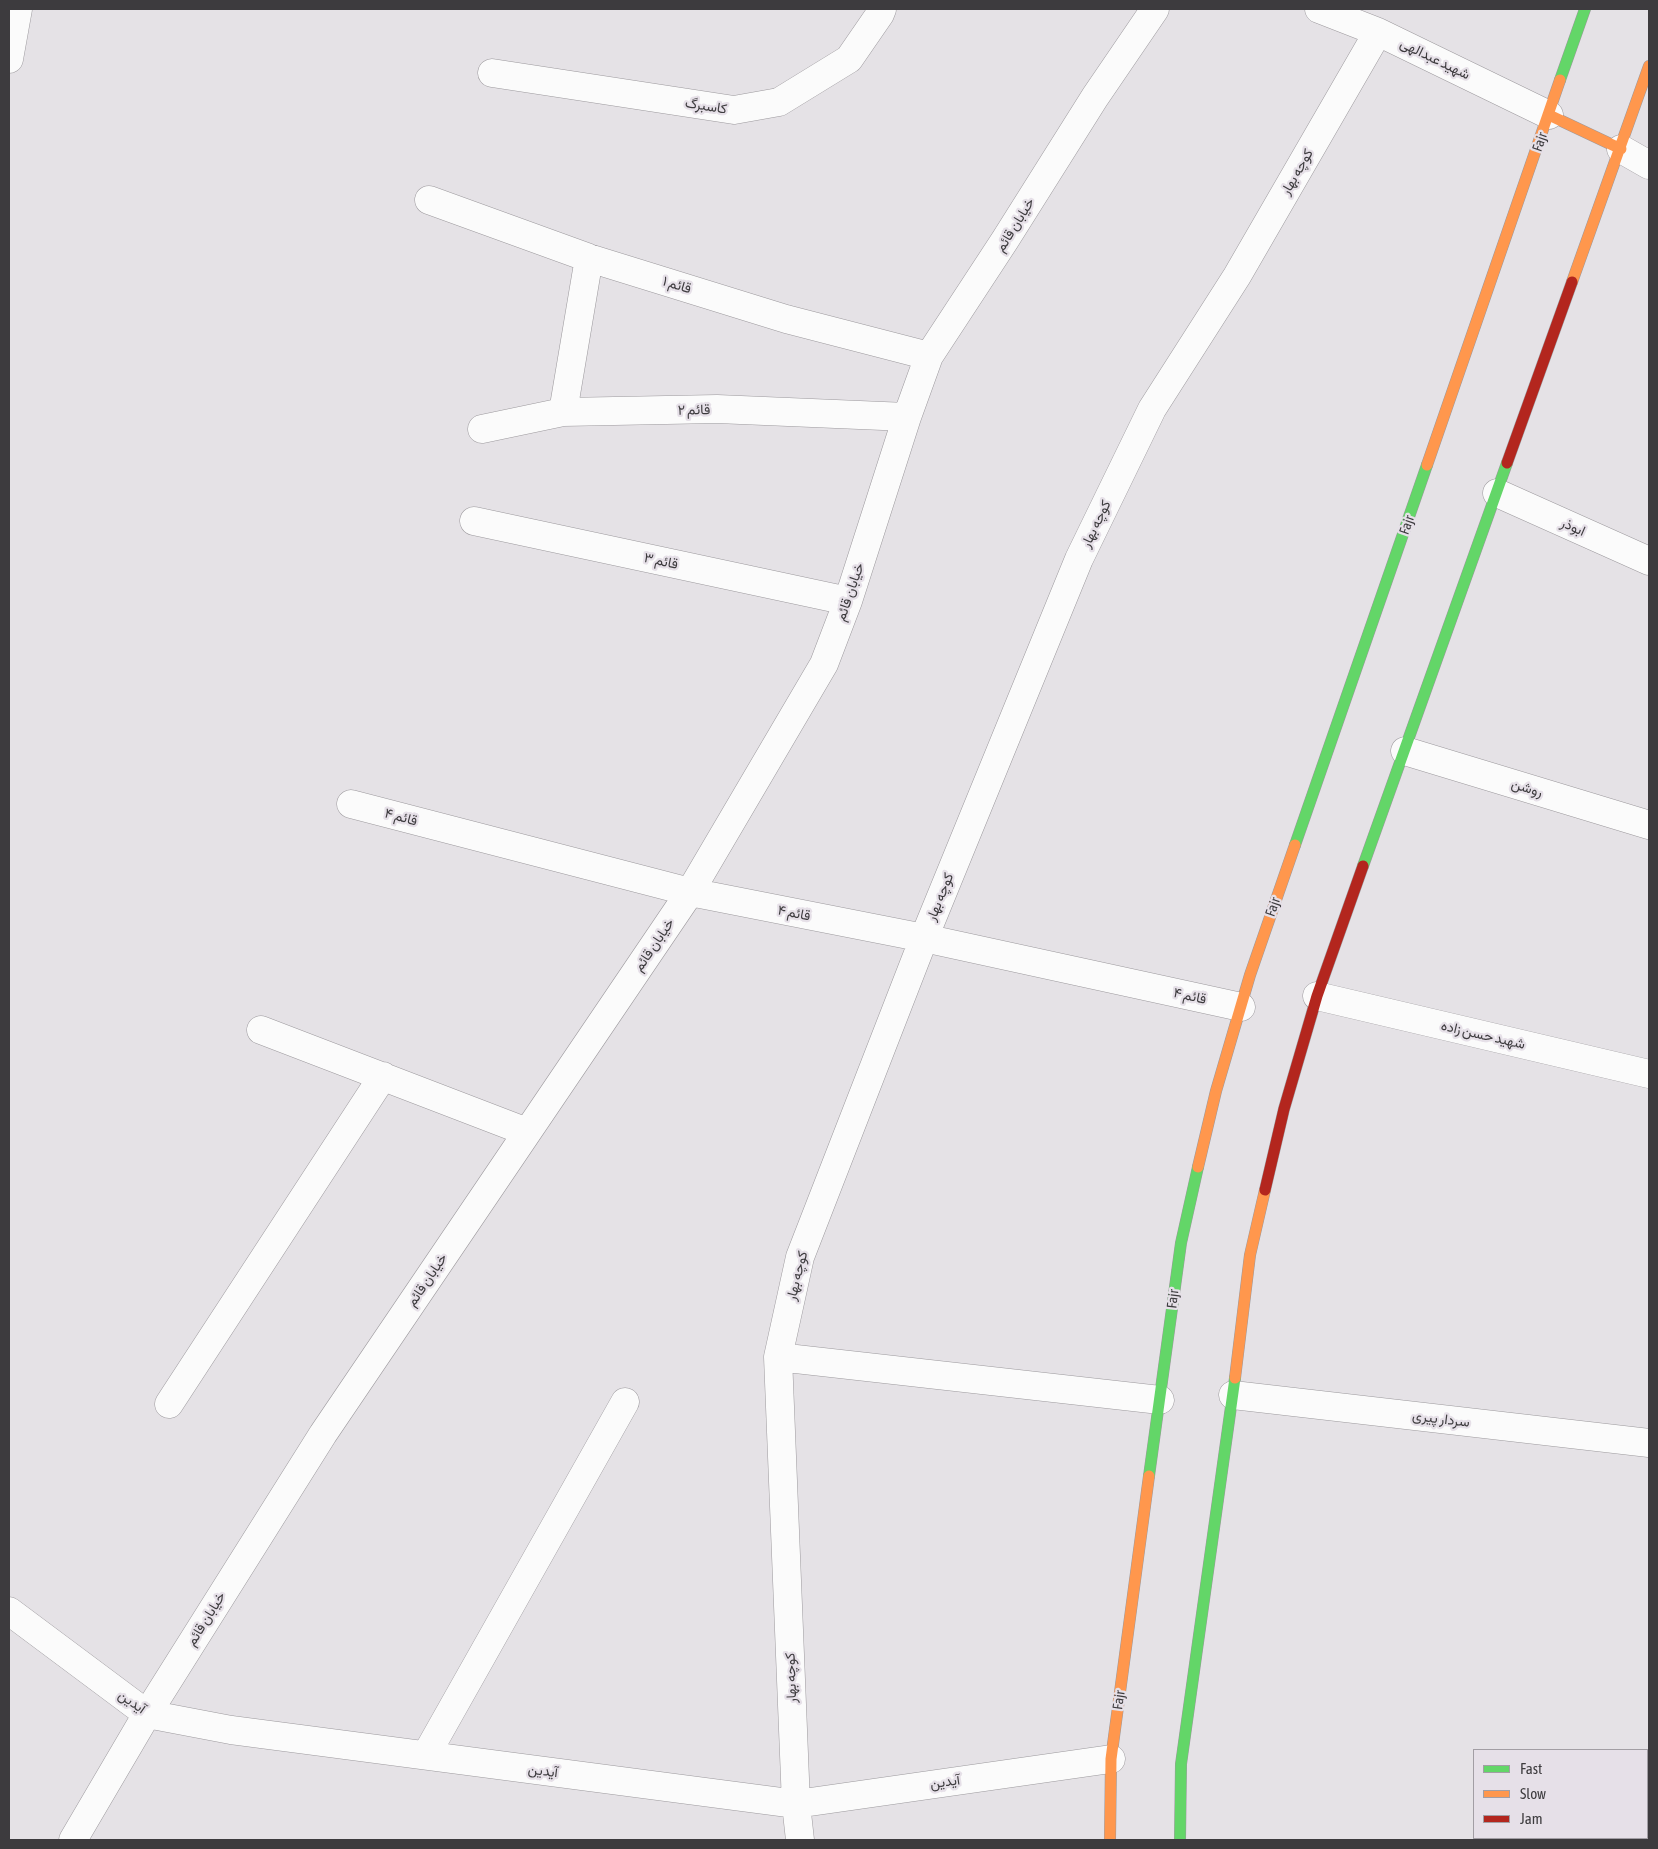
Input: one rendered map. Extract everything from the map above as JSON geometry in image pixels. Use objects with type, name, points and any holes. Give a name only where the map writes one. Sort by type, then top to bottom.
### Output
[{"type":"main road","name":"Fajr","points":[[1110,1840],[1111,1758],[1181,1243],[1216,1091],[1250,974],[1585,9]]},
{"type":"main road","points":[[1180,1840],[1181,1764],[1233,1395],[1250,1255],[1284,1109],[1317,996],[1621,149],[1649,66]]},
{"type":"main road","points":[[1549,115],[1621,149]]},
{"type":"street","points":[[9,59],[18,9]]},
{"type":"street","name":"کاسبرگ","points":[[492,73],[734,110],[743,109],[780,102],[849,59],[882,9]]},
{"type":"street","name":"خیابان قائم","points":[[73,1840],[147,1714],[323,1434],[690,892],[824,664],[848,601],[907,417],[929,356],[1095,97],[1155,9]]},
{"type":"street","name":"شهید عبدالهی","points":[[1319,9],[1378,32],[1549,115]]},
{"type":"street","name":"کوچه بهار","points":[[800,1840],[796,1804],[778,1357],[800,1257],[924,938],[1079,559],[1152,409],[1237,276],[1378,32]]},
{"type":"street","points":[[1621,149],[1649,166]]},
{"type":"street","name":"قائم ۱","points":[[429,200],[589,258],[786,319],[929,356]]},
{"type":"street","points":[[563,412],[589,258]]},
{"type":"street","name":"قائم ۲","points":[[482,429],[563,412],[717,409],[907,417]]},
{"type":"street","name":"ابوذر","points":[[1497,493],[1649,561]]},
{"type":"street","name":"قائم ۳","points":[[474,521],[848,601]]},
{"type":"street","name":"روشن","points":[[1405,751],[1649,825]]},
{"type":"street","name":"قائم ۴","points":[[351,804],[690,892],[924,938],[1241,1007]]},
{"type":"street","name":"شهید حسن زاده","points":[[1317,996],[1649,1074]]},
{"type":"street","points":[[261,1030],[527,1132]]},
{"type":"street","points":[[169,1404],[383,1076]]},
{"type":"street","points":[[778,1357],[1160,1400]]},
{"type":"street","name":"سردار پیری","points":[[1233,1395],[1649,1443]]},
{"type":"street","points":[[426,1756],[625,1402]]},
{"type":"street","name":"آیدین","points":[[9,1611],[147,1714],[231,1730],[796,1804],[1111,1758]]},
{"type":"traffic: fast","points":[[1560,80],[1585,9]]},
{"type":"traffic: fast","points":[[1363,866],[1507,463]]},
{"type":"traffic: fast","points":[[1295,845],[1427,465]]},
{"type":"traffic: fast","points":[[1149,1476],[1181,1243],[1198,1167]]},
{"type":"traffic: fast","points":[[1180,1840],[1181,1764],[1235,1378]]},
{"type":"traffic: slow","points":[[1572,282],[1649,66]]},
{"type":"traffic: slow","points":[[1427,465],[1560,80]]},
{"type":"traffic: slow","points":[[1549,115],[1621,149]]},
{"type":"traffic: slow","points":[[1198,1167],[1216,1091],[1250,975],[1295,845]]},
{"type":"traffic: slow","points":[[1235,1378],[1250,1255],[1265,1190]]},
{"type":"traffic: slow","points":[[1110,1840],[1111,1759],[1149,1476]]},
{"type":"traffic: jam","points":[[1507,463],[1572,282]]},
{"type":"traffic: jam","points":[[1265,1190],[1284,1109],[1317,996],[1363,866]]}]
